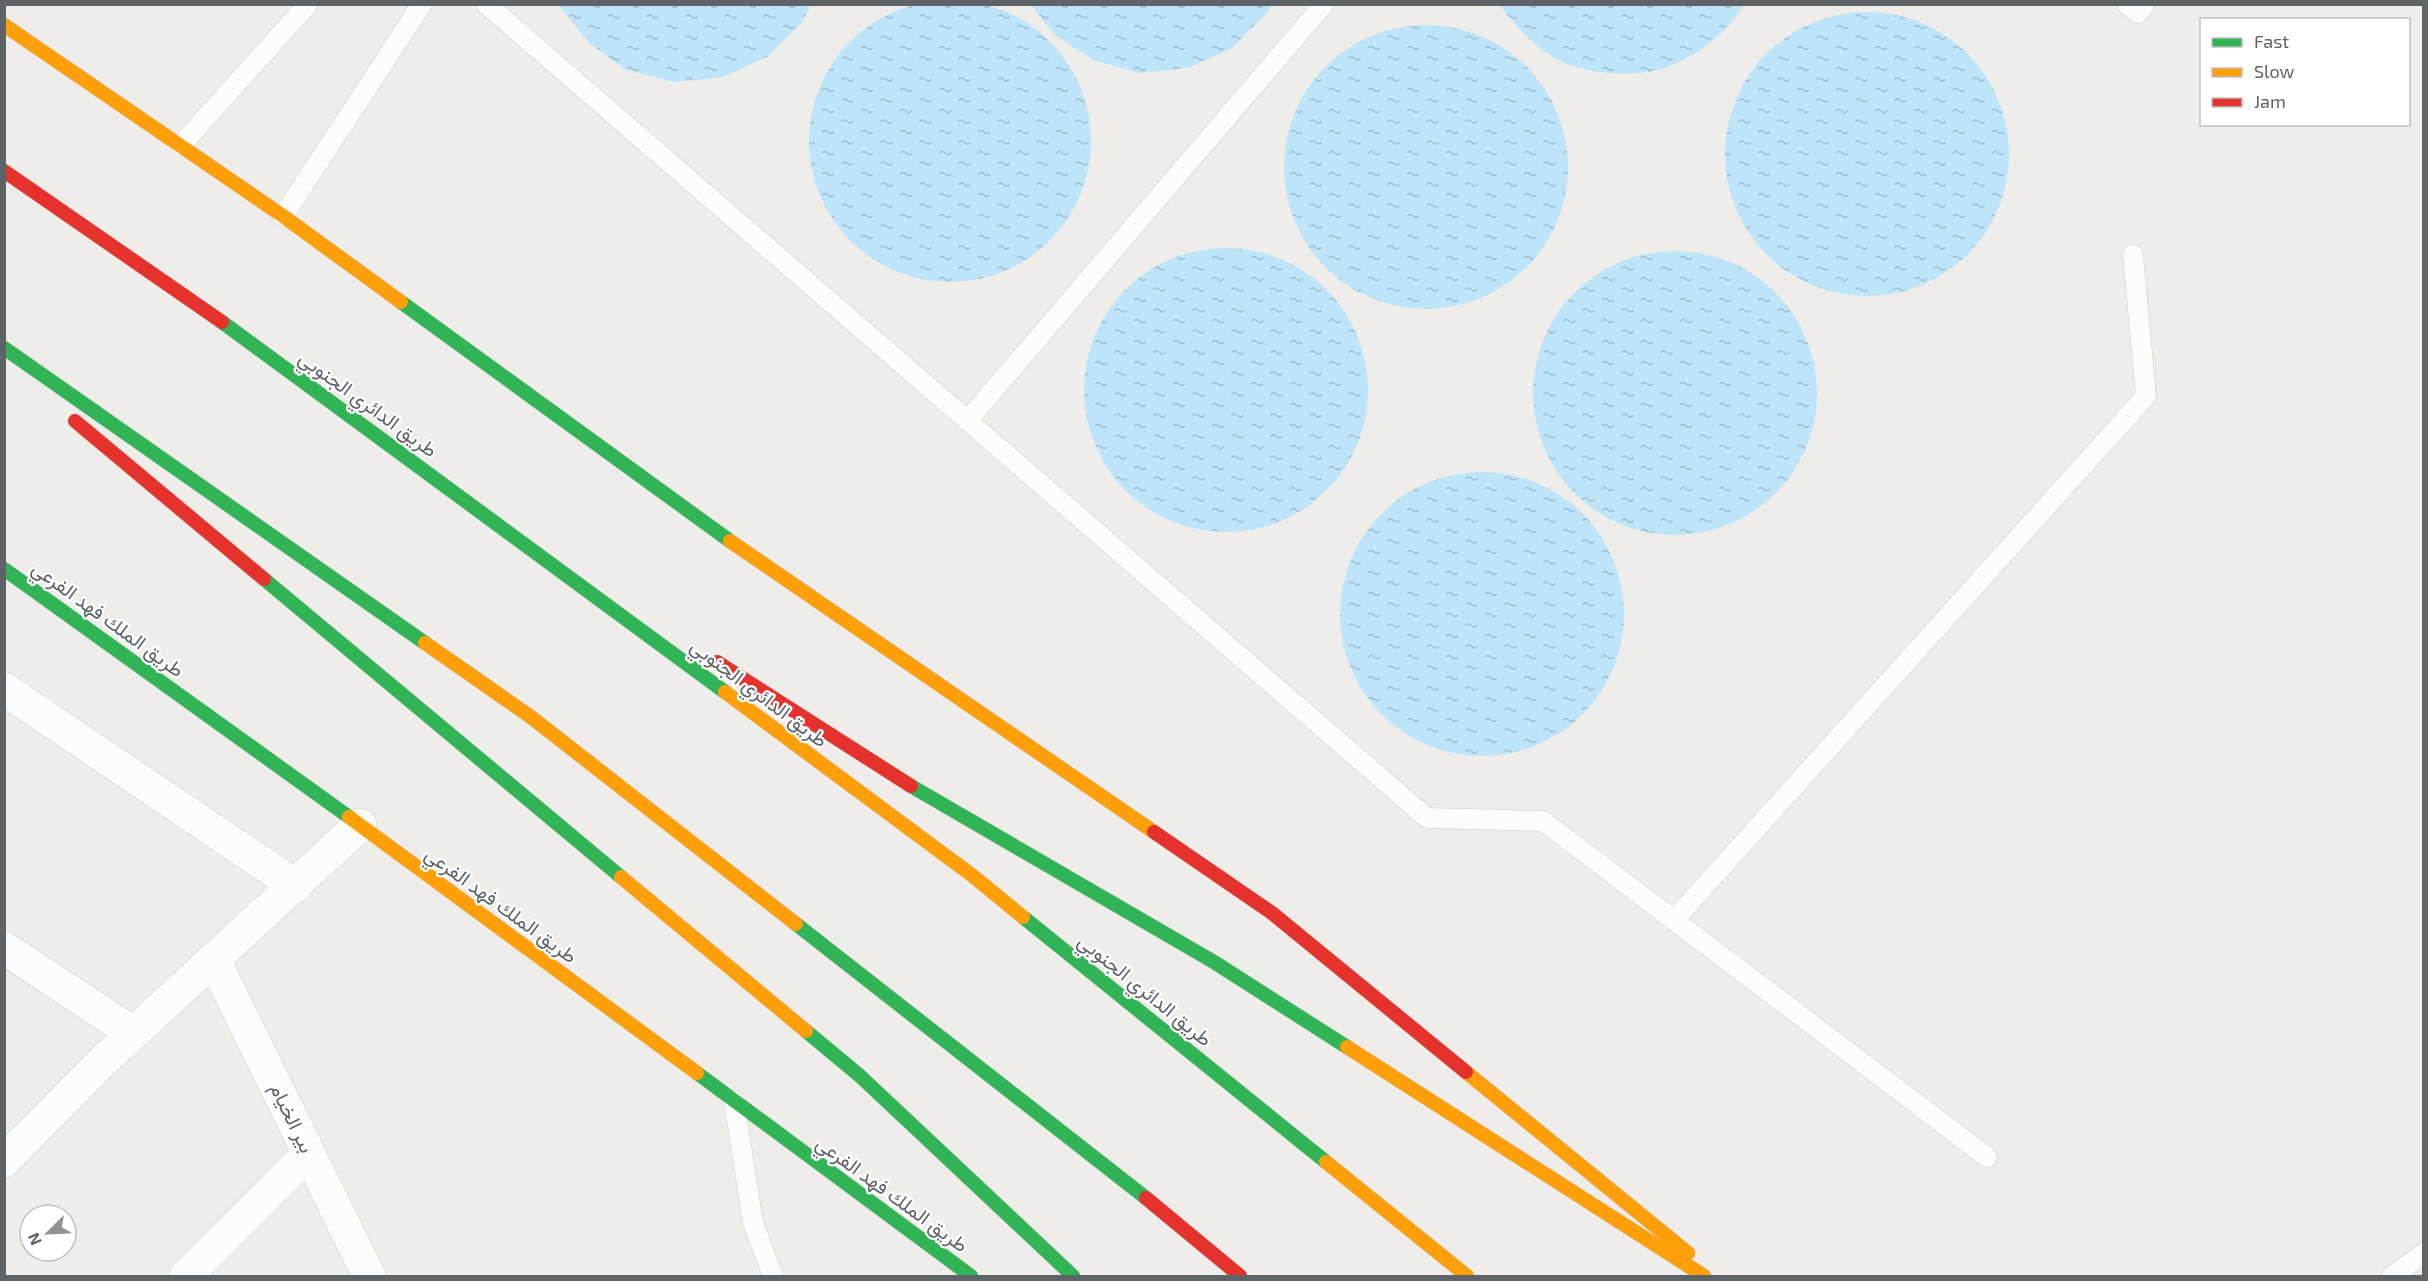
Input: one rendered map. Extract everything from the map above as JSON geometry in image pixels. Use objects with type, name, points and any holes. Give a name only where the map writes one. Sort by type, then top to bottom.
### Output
[{"type":"main road","points":[[4,25],[283,216],[705,524],[1272,912],[1718,1276]]},
{"type":"main road","name":"طريق الدائري الجنوبي","points":[[4,171],[265,352],[973,876],[1467,1276]]},
{"type":"main road","points":[[4,348],[531,717],[1145,1197],[1240,1276]]},
{"type":"main road","points":[[4,362],[32,385]]},
{"type":"main road","points":[[69,416],[860,1076],[1073,1276]]},
{"type":"main road","points":[[476,508],[645,616]]},
{"type":"main road","name":"طريق الملك فهد الفرعي","points":[[4,569],[360,825],[971,1276]]},
{"type":"main road","points":[[705,654],[925,795],[1214,962],[1704,1276]]},
{"type":"street","points":[[4,689],[296,886]]},
{"type":"street","points":[[4,1161],[133,1034],[360,825]]},
{"type":"street","points":[[4,948],[133,1034]]},
{"type":"street","name":"بير الخيام","points":[[214,960],[369,1276]]},
{"type":"street","points":[[186,1276],[309,1153]]},
{"type":"lane","points":[[181,145],[308,4]]},
{"type":"lane","points":[[283,216],[422,4]]},
{"type":"lane","points":[[486,4],[1427,818],[1543,820],[1987,1157]]},
{"type":"lane","points":[[967,421],[1324,4]]},
{"type":"lane","points":[[2127,4],[2138,14],[2145,4]]},
{"type":"lane","points":[[1674,920],[2146,396],[2133,255]]},
{"type":"lane","points":[[734,1101],[753,1223],[773,1276]]},
{"type":"lane","points":[[2392,1276],[2424,1253]]},
{"type":"water","points":[[964,0],[978,2],[1017,16],[1050,41],[1068,62],[1081,87],[1089,113],[1091,141],[1089,169],[1081,195],[1068,220],[1050,241],[1029,259],[1004,272],[978,280],[936,282],[922,280],[883,266],[860,250],[841,231],[825,208],[811,169],[809,127],[811,113],[825,74],[841,51],[860,32],[883,16],[922,2]]},
{"type":"water","points":[[559,5],[811,5],[801,24],[767,57],[723,77],[674,82],[627,70],[590,44]]},
{"type":"water","points":[[1031,5],[1271,5],[1266,14],[1232,48],[1188,68],[1140,73],[1093,60],[1055,35]]},
{"type":"water","points":[[1499,5],[1743,5],[1737,16],[1718,36],[1695,53],[1658,70],[1622,74],[1597,72],[1573,66],[1553,57],[1528,37]]},
{"type":"water","points":[[1867,12],[1908,18],[1934,29],[1957,44],[1977,64],[1992,87],[2003,113],[2009,154],[2003,195],[1992,221],[1977,244],[1957,264],[1934,279],[1908,290],[1867,296],[1826,290],[1800,279],[1777,264],[1757,244],[1742,221],[1731,195],[1725,154],[1731,113],[1742,87],[1757,64],[1777,44],[1800,29],[1826,18]]},
{"type":"water","points":[[1426,25],[1467,31],[1493,42],[1516,57],[1536,77],[1551,100],[1562,126],[1568,167],[1562,208],[1551,234],[1536,257],[1516,277],[1493,292],[1467,303],[1426,309],[1385,303],[1359,292],[1336,277],[1316,257],[1301,234],[1290,208],[1284,167],[1290,126],[1301,100],[1316,77],[1336,57],[1359,42],[1385,31]]},
{"type":"water","points":[[1226,248],[1267,254],[1293,265],[1316,280],[1336,300],[1351,323],[1362,349],[1368,390],[1362,431],[1351,457],[1336,480],[1316,500],[1293,515],[1267,526],[1226,532],[1185,526],[1159,515],[1136,500],[1116,480],[1101,457],[1090,431],[1084,390],[1090,349],[1101,323],[1116,300],[1136,280],[1159,265],[1185,254]]},
{"type":"water","points":[[1675,251],[1716,257],[1742,268],[1765,283],[1785,303],[1800,326],[1811,352],[1817,393],[1811,434],[1800,460],[1785,483],[1765,503],[1742,518],[1716,529],[1675,535],[1634,529],[1608,518],[1585,503],[1565,483],[1550,460],[1539,434],[1533,393],[1539,352],[1550,326],[1565,303],[1585,283],[1608,268],[1634,257]]},
{"type":"water","points":[[1482,472],[1523,478],[1549,489],[1572,504],[1592,524],[1607,547],[1618,573],[1624,614],[1618,655],[1607,681],[1592,704],[1572,724],[1549,739],[1523,750],[1482,756],[1441,750],[1415,739],[1392,724],[1372,704],[1357,681],[1346,655],[1340,614],[1346,573],[1357,547],[1372,524],[1392,504],[1415,489],[1441,478]]},
{"type":"traffic: fast","points":[[401,302],[730,541]]},
{"type":"traffic: fast","points":[[222,322],[725,692]]},
{"type":"traffic: fast","points":[[4,348],[425,643]]},
{"type":"traffic: fast","points":[[4,569],[349,817]]},
{"type":"traffic: fast","points":[[264,579],[621,877]]},
{"type":"traffic: fast","points":[[911,786],[1214,962],[1347,1047]]},
{"type":"traffic: fast","points":[[1023,917],[1326,1162]]},
{"type":"traffic: fast","points":[[796,924],[1146,1198]]},
{"type":"traffic: fast","points":[[806,1031],[860,1076],[1073,1276]]},
{"type":"traffic: fast","points":[[697,1073],[971,1276]]},
{"type":"traffic: slow","points":[[4,25],[283,216],[401,302]]},
{"type":"traffic: slow","points":[[730,541],[1154,832]]},
{"type":"traffic: slow","points":[[425,643],[531,717],[796,924]]},
{"type":"traffic: slow","points":[[725,692],[973,876],[1023,917]]},
{"type":"traffic: slow","points":[[349,817],[697,1073]]},
{"type":"traffic: slow","points":[[621,877],[806,1031]]},
{"type":"traffic: slow","points":[[1347,1047],[1704,1276]]},
{"type":"traffic: slow","points":[[1466,1072],[1688,1253]]},
{"type":"traffic: slow","points":[[1326,1162],[1467,1276]]},
{"type":"traffic: jam","points":[[4,171],[222,322]]},
{"type":"traffic: jam","points":[[75,421],[264,579]]},
{"type":"traffic: jam","points":[[717,662],[911,786]]},
{"type":"traffic: jam","points":[[1154,832],[1272,913],[1466,1072]]},
{"type":"traffic: jam","points":[[1146,1198],[1240,1276]]}]
